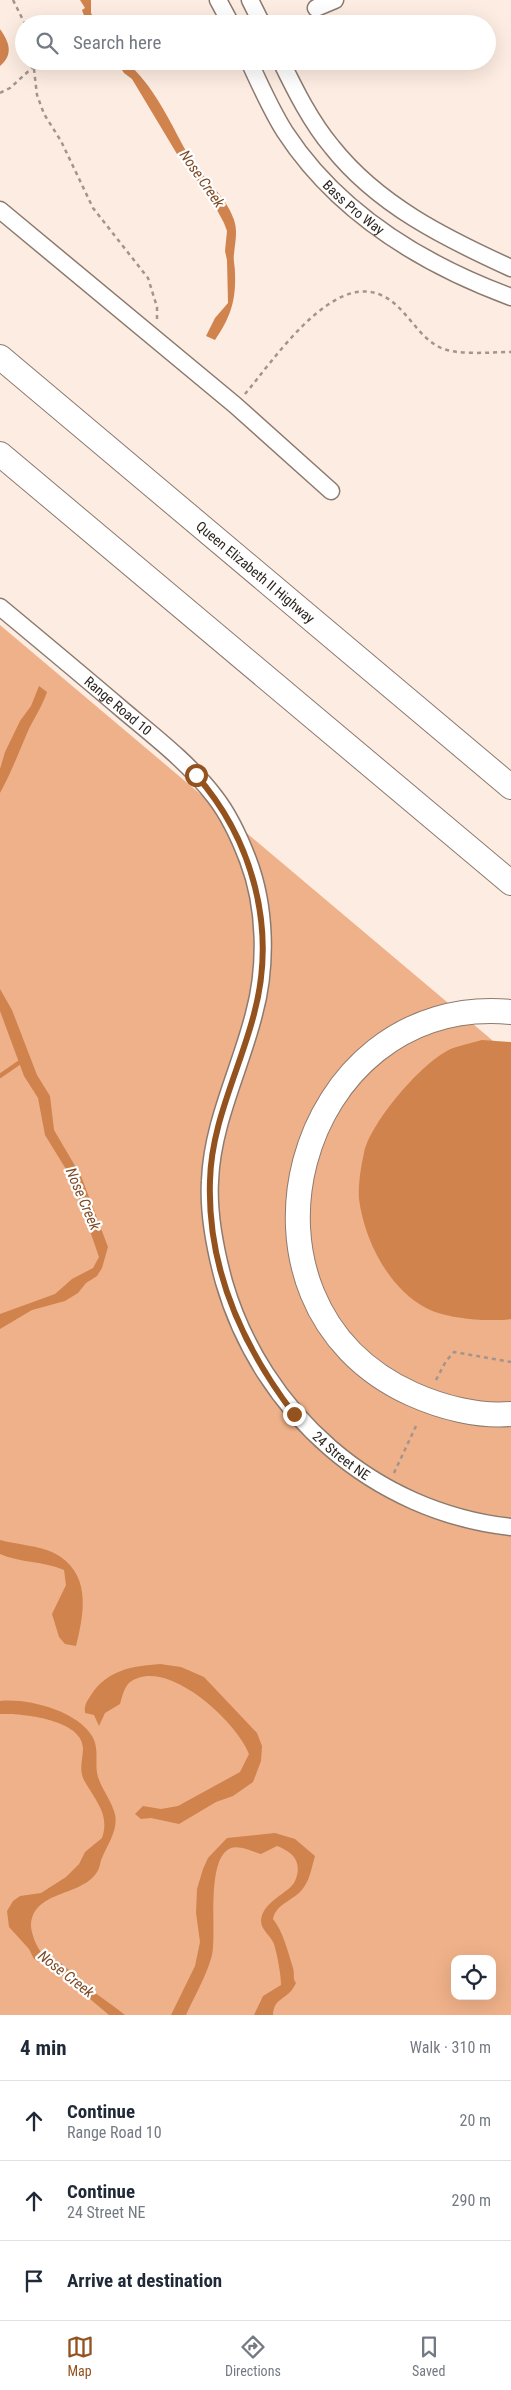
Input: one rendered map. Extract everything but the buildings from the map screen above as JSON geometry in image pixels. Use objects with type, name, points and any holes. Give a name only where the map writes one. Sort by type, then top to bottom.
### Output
[{"type":"highway","name":"Queen Elizabeth II Highway","points":[[0,356],[511,787]]},
{"type":"highway","points":[[0,454],[511,883]]},
{"type":"highway","points":[[511,1012],[464,1013],[436,1020],[404,1033],[380,1048],[356,1070],[333,1097],[316,1127],[304,1159],[297,1194],[296,1225],[300,1253],[309,1285],[321,1310],[334,1331],[376,1373],[398,1388],[451,1408],[477,1413],[511,1414]]},
{"type":"street","points":[[218,0],[226,15]]},
{"type":"street","points":[[250,0],[258,15]]},
{"type":"street","points":[[316,8],[335,0]]},
{"type":"street","name":"Bass Pro Way","points":[[254,70],[285,131],[302,155],[343,200],[394,240],[420,256],[482,286],[511,297]]},
{"type":"street","name":"Bass Pro Way","points":[[286,70],[331,146],[357,174],[395,205],[438,234],[511,268]]},
{"type":"street","points":[[0,210],[236,406],[332,491]]},
{"type":"street","name":"Range Road 10","points":[[0,606],[175,754],[216,798],[226,815]]},
{"type":"street","name":"24 Street NE","points":[[226,815],[249,862],[257,893],[262,932],[262,972],[255,1013],[225,1100],[212,1161],[210,1180],[211,1221],[218,1262],[229,1301],[246,1340],[268,1380],[294,1414],[320,1441],[348,1463],[413,1501],[449,1515],[490,1525],[511,1527]]},
{"type":"path","points":[[13,0],[21,15]]},
{"type":"path","points":[[0,93],[10,88],[30,70]]},
{"type":"path","points":[[33,70],[37,95],[44,114],[61,141],[93,208],[148,278],[157,307],[156,320],[151,335]]},
{"type":"path","points":[[236,406],[319,311],[341,297],[360,290],[385,296],[422,334],[440,347],[453,351],[511,352]]},
{"type":"path","points":[[436,1380],[446,1361],[454,1352],[511,1362]]},
{"type":"path","points":[[388,1488],[416,1426]]},
{"type":"shaded area","points":[[0,625],[511,1056],[511,2015],[0,2015]]},
{"type":"water","points":[[80,0],[91,0],[92,15],[84,15],[82,10],[85,8]]},
{"type":"water","points":[[0,29],[8,43],[9,52],[0,66]]},
{"type":"water","name":"Nose Creek","points":[[122,70],[135,70],[144,80],[167,115],[191,160],[225,201],[234,220],[236,233],[233,300],[229,316],[215,340],[206,336],[215,318],[228,303],[225,251],[227,231],[210,197],[177,154],[132,79]]},
{"type":"water","points":[[39,686],[47,692],[43,703],[0,793],[0,769],[5,752],[20,721],[31,706]]},
{"type":"water","name":"Nose Creek","points":[[0,989],[12,1010],[37,1075],[50,1096],[54,1130],[81,1176],[108,1247],[102,1268],[97,1276],[86,1283],[78,1293],[65,1301],[32,1310],[0,1329],[0,1314],[55,1294],[72,1279],[93,1268],[99,1257],[72,1179],[45,1135],[38,1098],[24,1076],[0,1011]]},
{"type":"water","points":[[482,1040],[511,1042],[511,1319],[502,1320],[468,1319],[445,1315],[426,1308],[412,1299],[389,1275],[372,1246],[366,1230],[359,1199],[360,1176],[368,1140],[387,1110],[427,1065],[453,1048]]},
{"type":"water","points":[[0,1540],[54,1553],[66,1561],[74,1571],[80,1582],[83,1606],[76,1646],[65,1644],[59,1637],[52,1614],[66,1585],[64,1570],[0,1554]]},
{"type":"water","points":[[160,1664],[181,1667],[204,1677],[257,1733],[262,1746],[261,1761],[253,1782],[233,1796],[216,1802],[179,1824],[151,1818],[141,1819],[135,1814],[143,1806],[161,1809],[178,1806],[240,1772],[249,1754],[231,1726],[216,1710],[180,1685],[161,1678],[144,1676],[129,1683],[124,1690],[120,1704],[105,1713],[99,1726],[94,1715],[85,1713],[85,1705],[91,1695],[97,1687],[112,1675],[130,1668]]},
{"type":"water","name":"Nose Creek","points":[[0,1701],[37,1704],[64,1713],[85,1727],[94,1741],[98,1777],[115,1817],[116,1823],[113,1835],[99,1869],[90,1880],[39,1906],[33,1915],[31,1927],[35,1942],[43,1954],[61,1963],[85,1985],[125,2015],[109,2015],[57,1971],[34,1959],[29,1949],[9,1927],[7,1911],[13,1901],[20,1896],[41,1893],[66,1877],[79,1864],[85,1852],[102,1838],[104,1822],[101,1808],[83,1778],[81,1769],[83,1748],[80,1738],[73,1730],[49,1720],[22,1715],[0,1714]]},
{"type":"water","points":[[275,1833],[295,1839],[315,1856],[304,1887],[278,1909],[273,1919],[282,1936],[294,1970],[296,1983],[293,1989],[279,2001],[273,2015],[254,2015],[263,1996],[281,1985],[279,1964],[274,1944],[264,1930],[261,1921],[266,1908],[288,1890],[295,1881],[298,1868],[297,1863],[288,1851],[277,1846],[261,1854],[235,1847],[223,1855],[218,1866],[215,1880],[212,1955],[204,1978],[186,2015],[171,2015],[195,1966],[200,1942],[196,1913],[197,1889],[208,1858],[227,1838]]},
{"type":"waterway","points":[[0,1076],[23,1060]]},
{"type":"route","points":[[196,775],[216,798],[233,826],[249,862],[257,893],[262,932],[262,972],[255,1013],[225,1100],[214,1151],[210,1180],[211,1221],[218,1262],[229,1301],[246,1340],[268,1380],[294,1414]]}]
